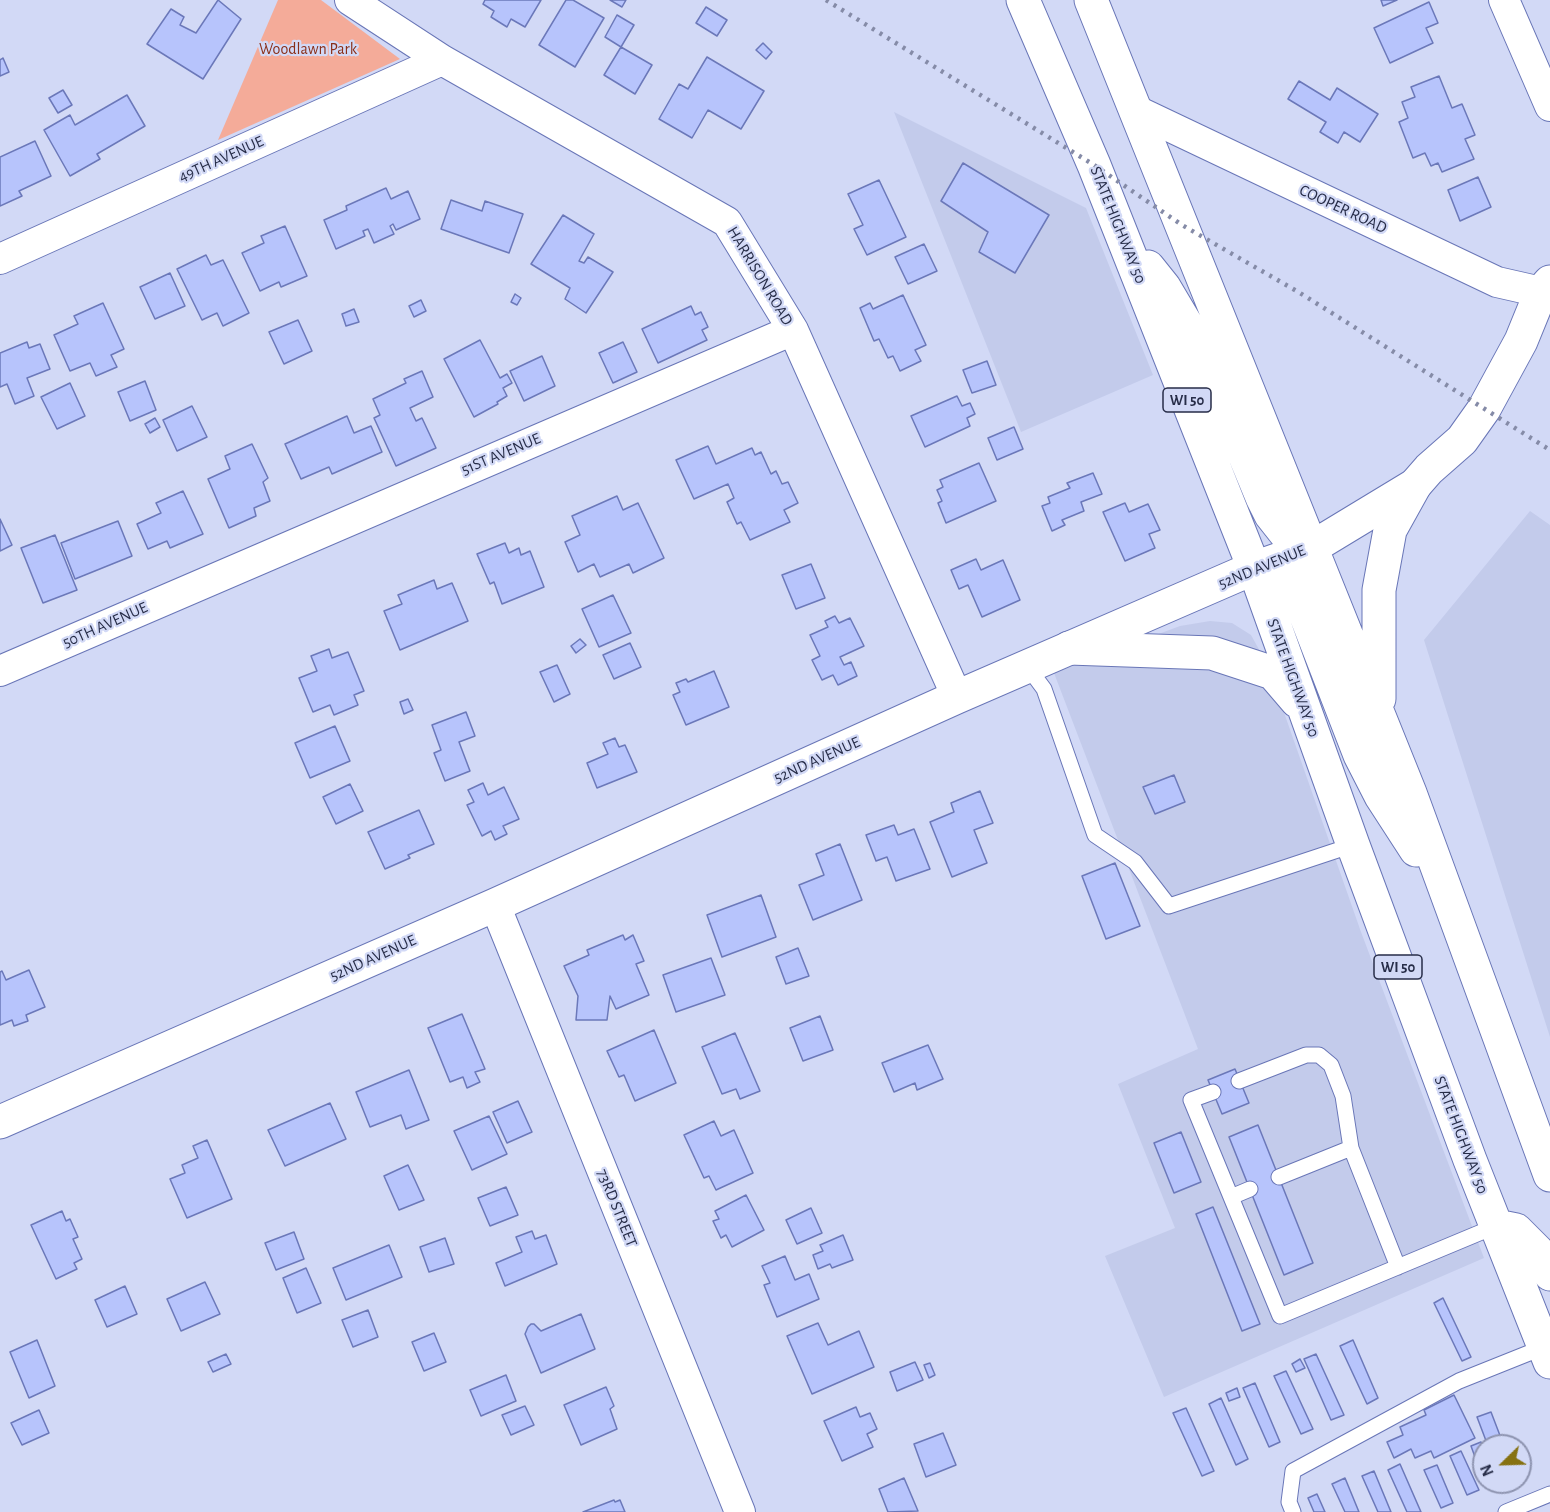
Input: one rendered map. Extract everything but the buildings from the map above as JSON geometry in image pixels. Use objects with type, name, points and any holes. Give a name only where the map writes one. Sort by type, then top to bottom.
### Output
[{"type":"main road","name":"STATE HIGHWAY 50","points":[[1023,0],[1121,232],[1254,568],[1353,845],[1496,1226],[1547,1354]]},
{"type":"main road","points":[[1090,0],[1378,715],[1452,907],[1550,1175]]},
{"type":"main road","points":[[1121,232],[1164,287],[1186,324],[1211,374],[1257,487],[1271,515],[1290,539],[1311,548]]},
{"type":"main road","name":"52ND AVENUE","points":[[0,1122],[495,905],[1027,666],[1254,568],[1311,548],[1415,485],[1429,469],[1462,440],[1484,409],[1521,341],[1546,287]]},
{"type":"main road","points":[[1378,715],[1379,590],[1390,530],[1415,485]]},
{"type":"main road","points":[[1254,568],[1273,569],[1283,573],[1293,582],[1360,754],[1381,796],[1452,907]]},
{"type":"main road","points":[[1069,648],[1212,653],[1273,673],[1305,711]]},
{"type":"main road","points":[[1496,1226],[1516,1230],[1537,1251],[1550,1274]]},
{"type":"street","name":"HARRISON ROAD","points":[[350,0],[442,60],[727,222],[793,330],[957,697]]},
{"type":"street","points":[[1504,0],[1550,106]]},
{"type":"street","name":"49TH AVENUE","points":[[0,259],[442,60]]},
{"type":"street","name":"COOPER ROAD","points":[[1135,110],[1497,282],[1546,287]]},
{"type":"street","name":"51ST AVENUE","points":[[209,579],[793,330]]},
{"type":"street","name":"50TH AVENUE","points":[[0,671],[209,579]]},
{"type":"street","name":"73RD STREET","points":[[495,905],[740,1512]]},
{"type":"lane","points":[[1027,666],[1044,689],[1095,835],[1135,862],[1169,906],[1353,845]]},
{"type":"lane","points":[[1239,1081],[1306,1055],[1319,1055],[1331,1065],[1343,1096],[1351,1148],[1398,1267]]},
{"type":"lane","points":[[1213,1092],[1191,1100],[1280,1317],[1496,1226]]},
{"type":"lane","points":[[1279,1177],[1351,1148]]},
{"type":"lane","points":[[1231,1197],[1250,1189]]},
{"type":"lane","points":[[1293,1512],[1289,1502],[1293,1471],[1459,1381],[1547,1354]]},
{"type":"lane","points":[[1506,1512],[1550,1494]]},
{"type":"shaded area","points":[[894,112],[1086,208],[1153,375],[1021,432]]},
{"type":"shaded area","points":[[1530,511],[1550,525],[1550,1037],[1424,640]]},
{"type":"shaded area","points":[[1210,621],[1232,623],[1251,635],[1267,664],[1361,932],[1484,1258],[1164,1397],[1105,1256],[1175,1228],[1118,1084],[1198,1049],[1054,673],[1180,626]]},
{"type":"green space","name":"Woodlawn Park","points":[[278,0],[321,0],[400,59],[218,140]]},
{"type":"railway","points":[[826,0],[1094,165],[1182,225],[1300,293],[1550,450]]}]
